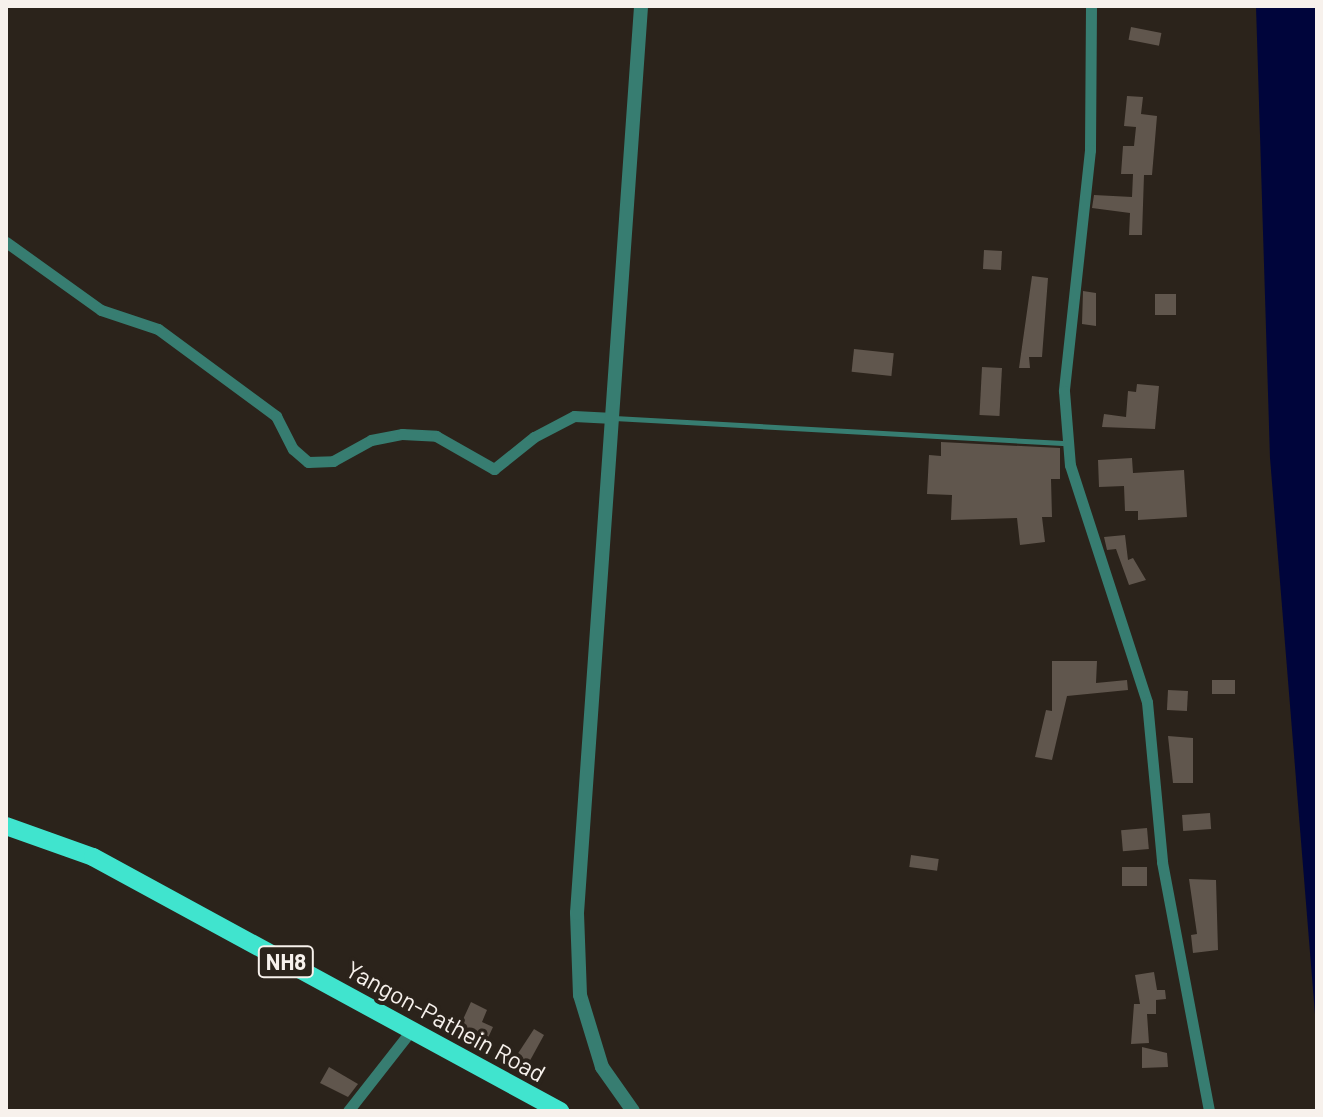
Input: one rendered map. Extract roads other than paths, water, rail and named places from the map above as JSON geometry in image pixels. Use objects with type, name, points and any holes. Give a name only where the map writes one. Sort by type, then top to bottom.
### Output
[{"type":"highway","name":"Yangon-Pathein Road","points":[[6,826],[93,857],[413,1028],[560,1111]]},
{"type":"street","points":[[633,1111],[602,1067],[580,995],[577,913],[641,6]]},
{"type":"street","points":[[1091,6],[1090,150],[1064,391],[1070,465],[1147,702],[1162,862],[1209,1111]]},
{"type":"street","points":[[6,242],[101,310],[170,338],[276,416],[293,449],[308,462],[333,461],[371,440],[425,435],[436,436],[494,469],[534,437],[574,416],[613,418]]},
{"type":"street","points":[[348,1111],[413,1028]]},
{"type":"lane","points":[[613,418],[1068,443]]}]
